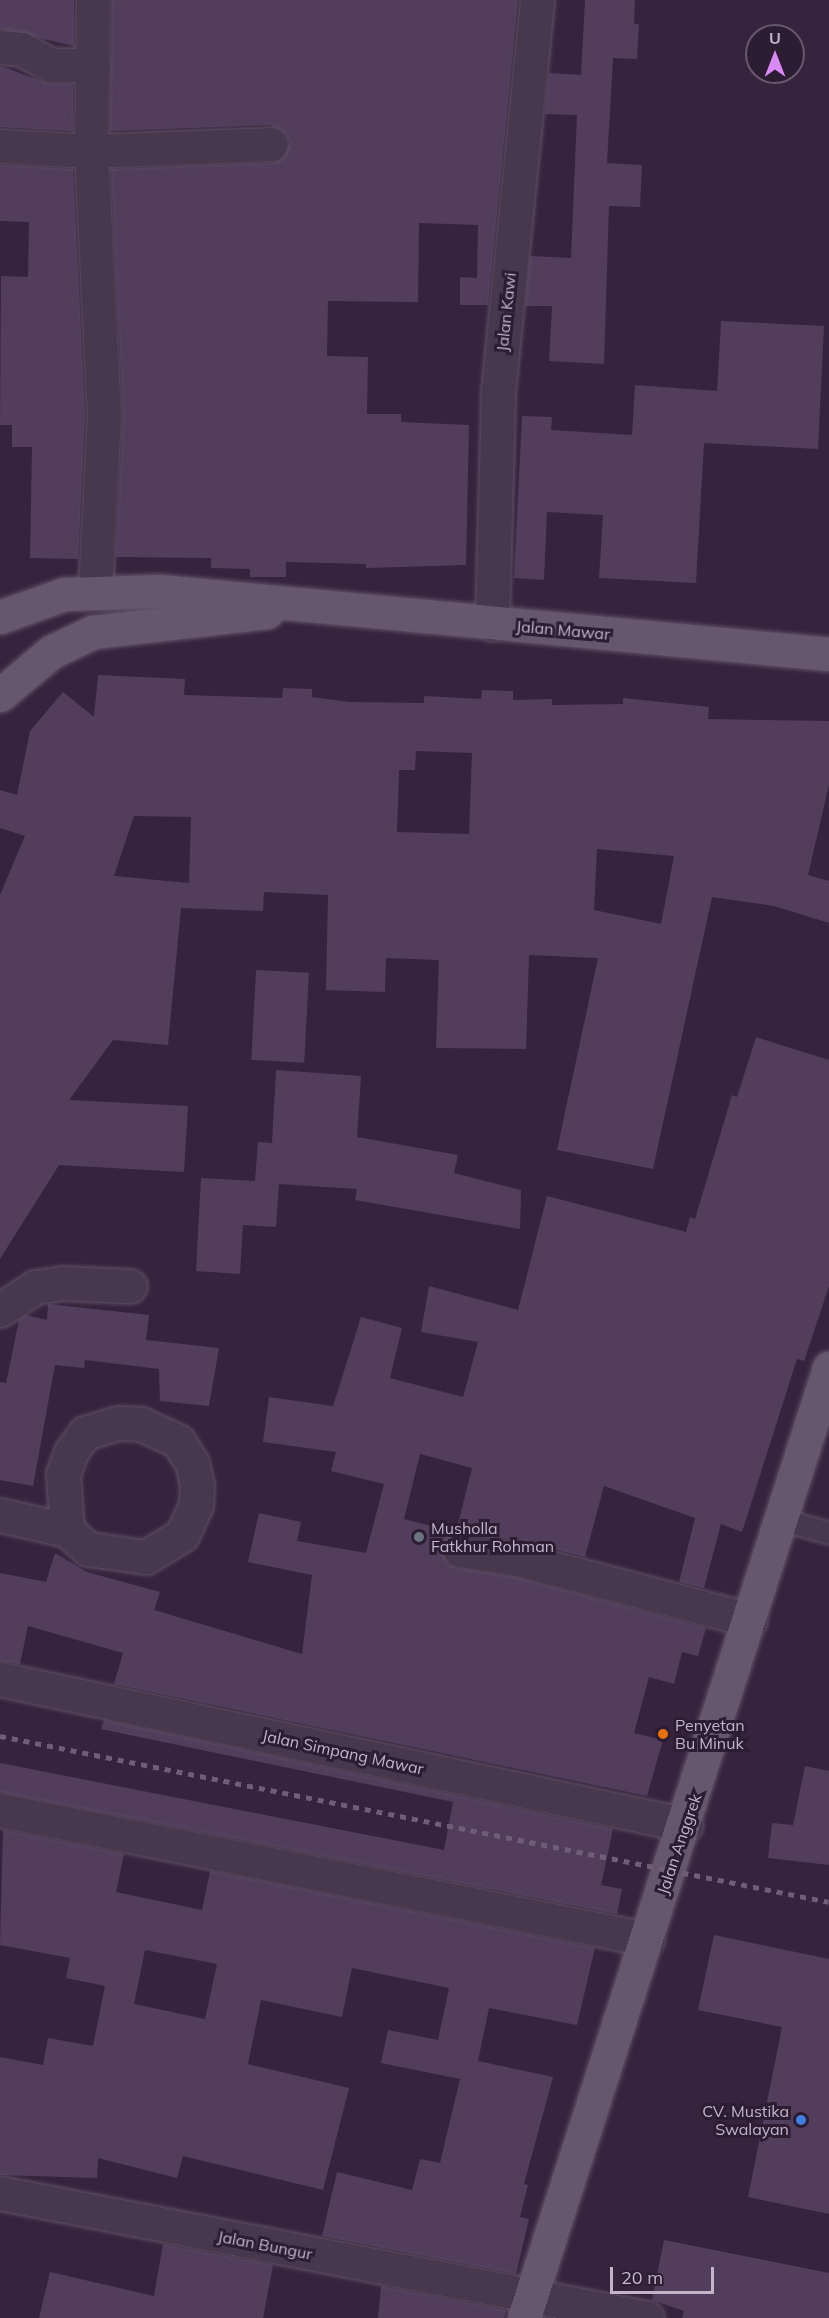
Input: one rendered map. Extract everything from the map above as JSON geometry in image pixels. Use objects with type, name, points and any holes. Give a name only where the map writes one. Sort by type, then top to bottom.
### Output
[{"type":"main road","name":"Jalan Mawar","points":[[0,617],[24,605],[95,592],[216,594],[296,608],[829,654]]},
{"type":"main road","name":"Jalan Mawar","points":[[0,695],[51,652],[93,632],[296,608]]},
{"type":"main road","name":"Jalan Anggrek","points":[[527,2308],[686,1825],[829,1368]]},
{"type":"street","points":[[93,0],[91,151],[104,414],[95,592]]},
{"type":"street","name":"Jalan Kawi","points":[[492,624],[498,392],[537,0]]},
{"type":"street","points":[[0,47],[21,49],[51,65],[93,65]]},
{"type":"street","points":[[0,146],[91,151],[271,144]]},
{"type":"street","points":[[0,1310],[35,1287],[62,1283],[130,1286]]},
{"type":"street","points":[[0,1515],[67,1530],[88,1549],[125,1558],[166,1549],[182,1535],[196,1505],[192,1463],[178,1442],[141,1424],[118,1423],[85,1433],[63,1474],[67,1530]]},
{"type":"street","points":[[460,1550],[518,1559],[750,1620]]},
{"type":"street","name":"Jalan Simpang Mawar","points":[[0,1679],[686,1825]]},
{"type":"street","points":[[0,1810],[647,1939]]},
{"type":"street","name":"Jalan Bungur","points":[[0,2193],[527,2308],[647,2318]]},
{"type":"lane","points":[[783,1520],[829,1533]]},
{"type":"building","points":[[0,0],[74,0],[74,46],[0,29]]},
{"type":"building","points":[[112,0],[518,0],[488,305],[460,305],[460,277],[477,278],[478,225],[419,223],[418,302],[328,301],[327,356],[368,357],[367,414],[401,414],[401,422],[469,425],[466,565],[366,568],[366,564],[286,562],[286,577],[250,577],[250,569],[211,568],[211,558],[116,557],[123,413],[111,169],[272,163],[281,159],[290,144],[286,134],[270,125],[110,131]]},
{"type":"building","points":[[585,0],[635,0],[634,24],[639,24],[637,59],[613,58],[607,163],[642,165],[640,207],[609,206],[604,364],[549,361],[552,306],[525,306],[530,256],[571,258],[577,115],[545,114],[549,73],[581,75]]},
{"type":"building","points":[[0,66],[50,84],[73,84],[73,131],[0,127]]},
{"type":"building","points":[[0,165],[73,169],[85,414],[78,559],[30,558],[32,447],[12,447],[12,425],[0,425],[1,276],[28,277],[29,222],[0,221]]},
{"type":"building","points":[[721,321],[824,326],[818,449],[704,443],[696,583],[599,578],[603,515],[547,512],[544,580],[514,578],[522,416],[552,417],[551,430],[632,435],[635,385],[717,391]]},
{"type":"building","points":[[98,675],[185,679],[184,695],[282,698],[283,688],[312,689],[312,697],[349,702],[424,703],[424,696],[481,699],[482,690],[513,691],[513,700],[552,699],[552,705],[623,704],[623,698],[709,707],[708,719],[829,721],[829,785],[808,875],[829,881],[829,923],[774,906],[712,897],[653,1169],[557,1150],[598,958],[529,955],[526,1049],[436,1048],[439,960],[386,958],[385,992],[326,990],[328,895],[264,892],[263,911],[181,908],[168,1045],[113,1040],[69,1100],[188,1106],[184,1172],[59,1165],[0,1259],[0,895],[25,836],[0,828],[0,790],[17,795],[30,731],[63,692],[94,717]],"holes":[[[416,751],[472,753],[469,834],[397,832],[399,770],[415,770]],[[134,816],[191,817],[189,883],[114,876]],[[597,849],[674,856],[661,924],[594,910]]]},
{"type":"building","points":[[256,970],[309,973],[304,1063],[251,1060]]},
{"type":"building","points":[[756,1037],[829,1060],[829,1286],[804,1361],[797,1359],[742,1532],[721,1524],[704,1588],[679,1582],[695,1518],[604,1486],[585,1557],[521,1540],[456,1532],[472,1468],[420,1454],[404,1519],[455,1532],[441,1548],[448,1564],[457,1568],[514,1577],[706,1628],[698,1656],[682,1652],[674,1684],[649,1677],[634,1733],[663,1740],[647,1796],[114,1684],[123,1653],[28,1626],[20,1664],[0,1661],[0,1573],[46,1582],[55,1553],[87,1572],[160,1592],[154,1610],[302,1654],[312,1575],[248,1562],[259,1513],[301,1522],[297,1541],[366,1553],[384,1484],[331,1471],[336,1452],[263,1442],[269,1397],[333,1406],[361,1317],[402,1328],[390,1378],[463,1397],[478,1342],[421,1332],[429,1286],[518,1310],[547,1196],[686,1232],[690,1217],[695,1219],[732,1095],[737,1097]]},
{"type":"building","points":[[276,1070],[361,1076],[357,1137],[458,1155],[454,1173],[521,1190],[520,1229],[355,1200],[357,1189],[279,1184],[276,1227],[243,1225],[240,1274],[196,1271],[201,1178],[255,1181],[258,1142],[272,1143]]},
{"type":"building","points":[[48,1304],[149,1315],[146,1340],[219,1348],[209,1406],[160,1401],[159,1369],[85,1360],[84,1368],[55,1365],[33,1486],[0,1480],[0,1382],[6,1383],[19,1320],[26,1315],[47,1320]]},
{"type":"building","points":[[104,1720],[613,1829],[601,1885],[622,1889],[617,1914],[0,1792],[0,1763],[444,1850],[453,1802],[101,1729]]},
{"type":"building","points":[[805,1766],[829,1771],[829,1865],[768,1858],[772,1823],[793,1825]]},
{"type":"building","points":[[3,1830],[124,1854],[116,1892],[202,1910],[210,1871],[595,1948],[577,2025],[489,2008],[478,2061],[553,2077],[524,2184],[528,2185],[520,2217],[529,2219],[516,2274],[322,2236],[337,2172],[412,2190],[420,2159],[440,2163],[460,2079],[381,2063],[388,2030],[438,2040],[449,1988],[352,1968],[342,2017],[261,2000],[248,2064],[349,2088],[323,2190],[183,2156],[177,2178],[98,2158],[97,2178],[0,2175],[0,2057],[43,2065],[48,2038],[93,2046],[105,1986],[66,1978],[70,1958],[0,1945]],"holes":[[[145,1950],[217,1964],[205,2019],[134,2004]]]},
{"type":"building","points":[[714,1935],[829,1959],[829,2214],[748,2197],[782,2027],[698,2010]]},
{"type":"building","points":[[664,2240],[829,2273],[829,2318],[682,2318],[684,2311],[652,2300]]},
{"type":"building","points":[[163,2244],[273,2265],[263,2318],[39,2318],[50,2272],[154,2296]]},
{"type":"building","points":[[381,2286],[506,2310],[504,2318],[378,2318]]},
{"type":"railway","points":[[0,1736],[829,1902]]},
{"type":"place","name":"Musholla Fatkhur Rohman","points":[[419,1537]]},
{"type":"place","name":"Penyetan Bu Minuk","points":[[663,1734]]},
{"type":"place","name":"CV. Mustika Swalayan","points":[[801,2120]]}]
